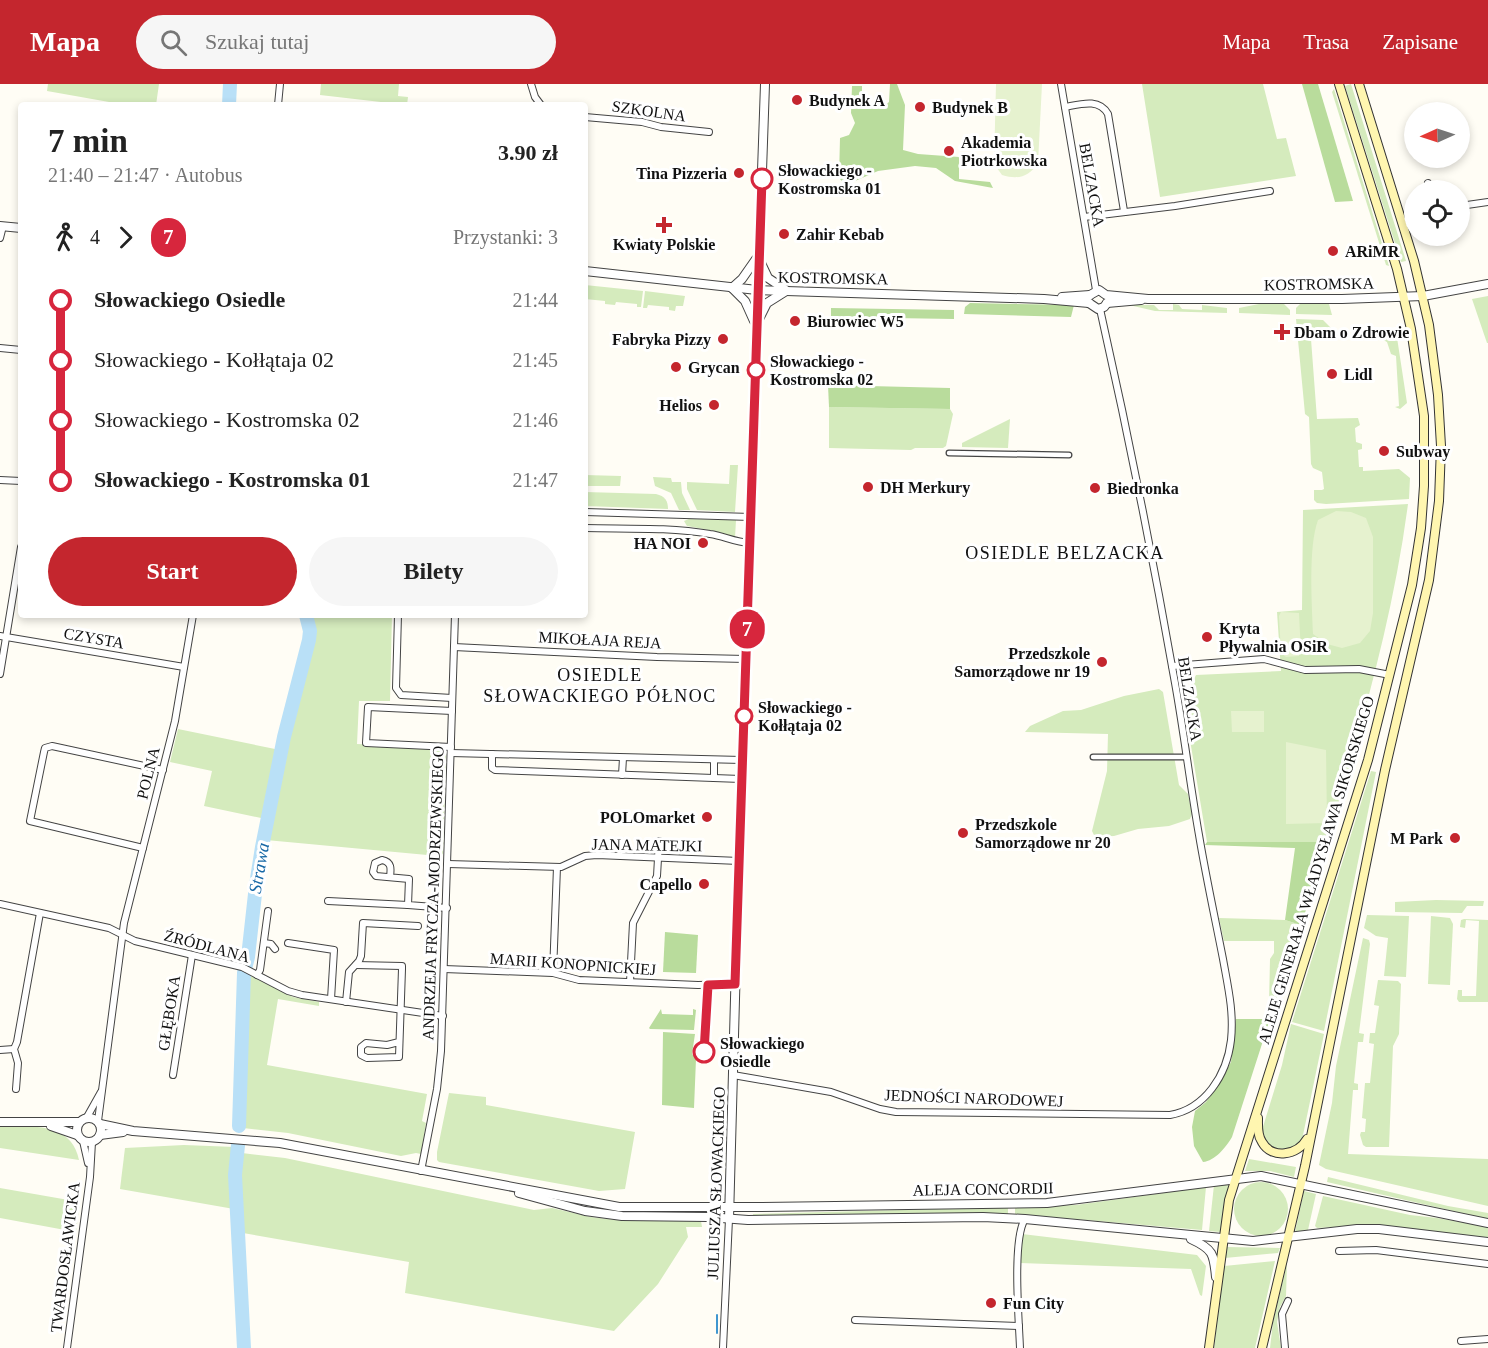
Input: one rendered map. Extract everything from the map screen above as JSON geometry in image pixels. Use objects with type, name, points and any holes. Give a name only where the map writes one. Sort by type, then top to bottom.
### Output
[{"type":"main road","name":"ALEJE GENERAŁA WŁADYSŁAWA SIKORSKIEGO","points":[[1209,1348],[1229,1200],[1352,815],[1414,575],[1425,486],[1424,416],[1404,296],[1339,84]]},
{"type":"main road","name":"ALEJE GENERAŁA WŁADYSŁAWA SIKORSKIEGO","points":[[1262,1348],[1301,1184],[1383,779],[1429,580],[1439,510],[1441,446],[1438,395],[1423,296],[1359,84]]},
{"type":"main road","points":[[1259,1105],[1258,1134],[1267,1148],[1292,1153],[1304,1144],[1310,1135]]},
{"type":"street","points":[[278,102],[280,84]]},
{"type":"street","points":[[531,84],[539,102]]},
{"type":"street","name":"JULIUSZA SŁOWACKIEGO","points":[[723,1348],[765,84]]},
{"type":"street","name":"BELZACKA","points":[[1061,84],[1084,217],[1092,296]]},
{"type":"street","points":[[1065,107],[1096,104],[1101,105],[1108,114],[1124,211]]},
{"type":"street","name":"SZKOLNA","points":[[588,117],[642,122],[659,127],[709,132]]},
{"type":"street","points":[[1084,217],[1270,191]]},
{"type":"street","points":[[1470,205],[1488,202]]},
{"type":"street","points":[[0,238],[1,226],[18,228]]},
{"type":"street","points":[[756,325],[745,301],[732,288],[752,268],[758,255]]},
{"type":"street","points":[[756,325],[767,303],[787,290],[768,278],[758,255]]},
{"type":"street","name":"KOSTROMSKA","points":[[588,271],[757,290],[1045,299],[1092,296]]},
{"type":"street","name":"KOSTROMSKA","points":[[1107,299],[1342,299],[1423,296],[1488,284]]},
{"type":"street","points":[[1101,291],[1107,299],[1100,309],[1094,308],[1092,296],[1101,291]]},
{"type":"street","name":"BELZACKA","points":[[1100,309],[1121,403],[1172,666],[1186,757],[1231,1004],[1231,1042],[1227,1062],[1210,1091]]},
{"type":"street","points":[[0,348],[18,350]]},
{"type":"street","points":[[949,453],[1069,455]]},
{"type":"street","points":[[0,480],[18,481]]},
{"type":"street","points":[[588,512],[751,517]]},
{"type":"street","points":[[677,515],[679,531]]},
{"type":"street","points":[[588,528],[714,534],[733,541],[750,543]]},
{"type":"street","points":[[0,674],[3,636],[18,562]]},
{"type":"street","name":"POLNA","points":[[123,935],[175,721],[192,618]]},
{"type":"street","points":[[398,618],[396,688],[401,695],[452,698]]},
{"type":"street","name":"ANDRZEJA FRYCZA-MODRZEWSKIEGO","points":[[421,1171],[439,1077],[447,908],[455,618]]},
{"type":"street","name":"CZYSTA","points":[[3,636],[184,668]]},
{"type":"street","name":"MIKOŁAJA REJA","points":[[454,647],[746,659]]},
{"type":"street","points":[[1172,666],[1264,659],[1305,670],[1359,669],[1390,675]]},
{"type":"street","points":[[452,711],[368,707],[366,743],[492,754],[742,760]]},
{"type":"street","points":[[143,848],[30,820],[44,752],[48,746],[163,770]]},
{"type":"street","points":[[492,754],[492,768],[495,770],[741,779]]},
{"type":"street","points":[[1093,757],[1186,757]]},
{"type":"street","points":[[622,775],[623,758]]},
{"type":"street","points":[[714,760],[714,778]]},
{"type":"street","points":[[630,982],[633,924],[657,876],[659,842]]},
{"type":"street","name":"JANA MATEJKI","points":[[448,864],[561,867],[591,855],[739,861]]},
{"type":"street","points":[[553,973],[557,867]]},
{"type":"street","points":[[390,877],[409,879],[408,905]]},
{"type":"street","points":[[328,901],[447,908]]},
{"type":"street","name":"ŹRÓDLANA","points":[[0,904],[109,928],[135,941],[245,969],[288,991],[442,1016]]},
{"type":"street","points":[[257,975],[260,970],[268,911]]},
{"type":"street","points":[[16,1089],[18,1063],[14,1049],[40,913]]},
{"type":"street","points":[[346,1002],[347,979],[361,956],[363,923],[418,926]]},
{"type":"street","points":[[100,1135],[102,1088],[123,935]]},
{"type":"street","points":[[264,942],[271,944],[275,949]]},
{"type":"street","points":[[288,943],[334,950],[331,999]]},
{"type":"street","name":"GŁĘBOKA","points":[[173,1075],[192,955]]},
{"type":"street","points":[[356,965],[402,966],[402,1010],[398,1058],[364,1058],[361,1055],[361,1047],[366,1043],[387,1045],[399,1042]]},
{"type":"street","name":"MARII KONOPNICKIEJ","points":[[444,969],[553,973],[579,981],[735,984]]},
{"type":"street","points":[[0,1050],[14,1049]]},
{"type":"street","name":"JEDNOŚCI NARODOWEJ","points":[[733,1076],[831,1092],[880,1109],[896,1112],[1170,1115],[1191,1109],[1210,1091]]},
{"type":"street","points":[[80,1138],[76,1127],[83,1120],[102,1088]]},
{"type":"street","points":[[0,1122],[93,1118],[99,1123],[133,1131],[270,1142],[468,1179]]},
{"type":"street","points":[[38,1122],[92,1142],[100,1135],[133,1131]]},
{"type":"street","name":"TWARDOSŁAWICKA","points":[[80,1138],[90,1170]]},
{"type":"street","name":"TWARDOSŁAWICKA","points":[[67,1348],[92,1142]]},
{"type":"street","name":"ALEJA CONCORDII","points":[[468,1179],[619,1206],[729,1207],[1047,1203],[1265,1177],[1488,1223]]},
{"type":"street","name":"ALEJA CONCORDII","points":[[468,1179],[601,1215],[715,1217],[729,1220],[983,1217],[1259,1241],[1347,1229],[1379,1229],[1488,1242]]},
{"type":"street","points":[[1020,1348],[1017,1268],[1022,1225],[1025,1219]]},
{"type":"street","points":[[1184,1236],[1205,1245],[1211,1251],[1217,1286]]},
{"type":"street","points":[[1339,1251],[1376,1250],[1488,1264]]},
{"type":"street","points":[[1285,1348],[1282,1314],[1288,1301]]},
{"type":"street","points":[[855,1320],[1019,1326]]},
{"type":"street","points":[[1461,1341],[1488,1339]]},
{"type":"green space","points":[[48,84],[159,84],[156,102],[109,102],[47,91]]},
{"type":"green space","points":[[321,84],[399,84],[398,96],[408,97],[407,102],[381,102],[320,95]]},
{"type":"green space","points":[[890,84],[897,84],[905,105],[903,150],[918,154],[959,157],[959,179],[990,182],[993,188],[955,181],[936,168],[915,166],[878,171],[846,185],[839,178],[840,138],[849,135],[855,123],[851,113],[852,86],[862,86],[862,107],[883,107],[889,102]]},
{"type":"green space","points":[[996,84],[1042,84],[1038,163],[1023,176],[1002,175],[994,164]]},
{"type":"green space","points":[[1142,84],[1263,84],[1277,139],[1286,138],[1296,176],[1160,197]]},
{"type":"green space","points":[[1302,84],[1318,84],[1353,201],[1335,202]]},
{"type":"green space","points":[[1351,84],[1406,261],[1401,262],[1345,86]]},
{"type":"green space","points":[[1334,89],[1389,266],[1386,265],[1332,92]]},
{"type":"green space","points":[[588,285],[643,291],[641,307],[637,307],[637,304],[616,302],[615,305],[605,304],[605,301],[588,299]]},
{"type":"green space","points":[[645,291],[685,296],[683,306],[676,306],[675,311],[669,310],[669,307],[648,305],[647,308],[643,308]]},
{"type":"green space","points":[[1488,296],[1488,343],[1487,343],[1472,299]]},
{"type":"green space","points":[[970,303],[1074,305],[1071,317],[964,314],[965,307]]},
{"type":"green space","points":[[1173,304],[1179,305],[1182,309],[1202,310],[1202,305],[1227,308],[1227,313],[1155,311],[1129,305],[1154,305],[1159,310],[1173,310]]},
{"type":"green space","points":[[1259,304],[1284,304],[1290,310],[1290,315],[1239,313],[1239,308]]},
{"type":"green space","points":[[1300,304],[1329,304],[1332,315],[1296,314],[1296,308]]},
{"type":"green space","points":[[831,308],[954,310],[954,319],[831,317]]},
{"type":"green space","points":[[1296,319],[1323,320],[1340,337],[1311,339],[1317,419],[1358,418],[1360,425],[1355,428],[1356,442],[1362,444],[1362,449],[1358,450],[1359,467],[1363,467],[1363,471],[1399,469],[1410,478],[1409,499],[1326,504],[1317,503],[1314,500],[1314,490],[1324,489],[1322,472],[1313,468],[1311,464],[1309,417],[1305,414]]},
{"type":"green space","points":[[1396,331],[1407,403],[1400,409],[1395,407],[1399,406],[1396,356],[1391,354],[1387,342],[1376,336]]},
{"type":"green space","points":[[828,385],[950,388],[950,409],[829,407]]},
{"type":"green space","points":[[829,407],[950,409],[953,414],[946,446],[943,448],[911,450],[829,448]]},
{"type":"green space","points":[[1010,419],[1008,448],[962,447],[962,443]]},
{"type":"green space","points":[[730,465],[738,465],[735,512],[697,510],[687,489],[687,482],[729,484]]},
{"type":"green space","points":[[588,475],[621,476],[620,486],[588,486]]},
{"type":"green space","points":[[653,477],[671,478],[672,482],[681,482],[682,493],[690,510],[679,510],[671,493],[655,486]]},
{"type":"green space","points":[[588,492],[656,494],[665,499],[668,509],[588,506]]},
{"type":"green space","points":[[1408,504],[1394,590],[1384,632],[1363,717],[1327,842],[1207,842],[1188,728],[1193,722],[1188,691],[1196,675],[1281,671],[1277,612],[1302,610],[1303,510]]},
{"type":"green space","points":[[1336,511],[1351,512],[1366,518],[1373,537],[1373,613],[1370,631],[1360,643],[1342,648],[1327,644],[1313,634],[1311,576],[1315,531],[1318,520]]},
{"type":"green space","points":[[689,519],[736,520],[735,538],[687,526],[684,521]]},
{"type":"green space","points":[[1281,612],[1299,613],[1301,654],[1299,656],[1286,657],[1281,653],[1279,616]]},
{"type":"green space","points":[[309,618],[392,618],[390,701],[359,701],[357,744],[446,748],[443,854],[438,856],[266,840],[310,646]]},
{"type":"green space","points":[[1159,689],[1163,692],[1179,785],[1188,794],[1192,814],[1190,819],[1169,826],[1138,829],[1114,836],[1095,837],[1092,831],[1107,771],[1108,734],[1025,732],[1030,726],[1063,711],[1081,710],[1124,696]]},
{"type":"green space","points":[[1231,711],[1264,711],[1264,732],[1232,732]]},
{"type":"green space","points":[[178,729],[280,750],[266,819],[204,806],[212,771],[170,762]]},
{"type":"green space","points":[[1286,742],[1326,750],[1327,823],[1286,824]]},
{"type":"green space","points":[[1371,771],[1376,772],[1324,1031],[1292,1022]]},
{"type":"green space","points":[[1207,842],[1328,842],[1301,925],[1285,920],[1295,848],[1205,845]]},
{"type":"green space","points":[[1484,901],[1483,906],[1467,906],[1462,913],[1395,912],[1395,902]]},
{"type":"green space","points":[[1367,915],[1409,916],[1406,977],[1384,976],[1388,938],[1376,936],[1364,928]]},
{"type":"green space","points":[[1431,916],[1450,918],[1453,924],[1450,985],[1428,984]]},
{"type":"green space","points":[[1219,918],[1285,920],[1301,925],[1270,1019],[1265,1019],[1265,1010],[1269,1004],[1270,959],[1274,953],[1274,941],[1224,941]]},
{"type":"green space","points":[[1464,919],[1488,920],[1488,1002],[1459,1002],[1457,999],[1458,990],[1462,990],[1462,996],[1476,996],[1479,921],[1466,920],[1465,928],[1460,927],[1461,920]]},
{"type":"green space","points":[[665,932],[698,935],[696,973],[663,972]]},
{"type":"green space","points":[[1363,938],[1369,940],[1370,944],[1359,1033],[1364,1034],[1363,1042],[1358,1042],[1354,1083],[1358,1084],[1358,1090],[1353,1090],[1348,1154],[1488,1159],[1488,1206],[1326,1169],[1319,1165],[1332,1103],[1336,1066]]},
{"type":"green space","points":[[249,975],[293,997],[319,1002],[319,1006],[278,999],[267,1065],[427,1094],[422,1121],[426,1123],[421,1154],[401,1156],[288,1133],[243,1128]]},
{"type":"green space","points":[[1378,980],[1398,981],[1401,984],[1399,1034],[1393,1046],[1389,1147],[1366,1147],[1360,1135],[1361,1132],[1365,1132],[1366,1119],[1362,1118],[1365,1083],[1370,1083],[1374,1044],[1369,1043],[1370,1033],[1375,1033],[1379,1006],[1374,1005]]},
{"type":"green space","points":[[661,1009],[662,1014],[693,1015],[693,1009],[696,1010],[694,1030],[650,1029]]},
{"type":"green space","points":[[1236,1019],[1270,1019],[1232,1137],[1216,1156],[1203,1162],[1194,1146],[1192,1127],[1195,1111],[1206,1102],[1231,1062]]},
{"type":"green space","points":[[1291,1024],[1324,1034],[1302,1140],[1299,1145],[1287,1151],[1271,1147],[1262,1135],[1262,1130],[1282,1065]]},
{"type":"green space","points":[[663,1032],[695,1034],[692,1054],[696,1059],[694,1108],[662,1105]]},
{"type":"green space","points":[[449,1093],[486,1097],[486,1105],[635,1132],[625,1189],[599,1191],[439,1162],[437,1152]]},
{"type":"green space","points":[[0,1126],[37,1127],[59,1133],[75,1148],[79,1160],[0,1148]]},
{"type":"green space","points":[[184,1145],[235,1147],[234,1209],[120,1189],[125,1148]]},
{"type":"green space","points":[[242,1153],[285,1158],[534,1210],[552,1208],[617,1220],[701,1221],[702,1227],[686,1227],[688,1237],[658,1284],[614,1331],[405,1293],[409,1262],[243,1233],[239,1177]]},
{"type":"green space","points":[[1249,1159],[1296,1167],[1294,1177],[1270,1171],[1245,1171]]},
{"type":"green space","points":[[1328,1177],[1448,1206],[1488,1213],[1488,1219],[1327,1182]]},
{"type":"green space","points":[[1261,1182],[1271,1184],[1280,1190],[1286,1199],[1288,1209],[1286,1219],[1280,1228],[1271,1234],[1261,1236],[1251,1234],[1242,1228],[1236,1219],[1234,1209],[1236,1199],[1242,1190],[1251,1184]]},
{"type":"green space","points":[[1229,1183],[1220,1232],[1209,1231],[1214,1185]]},
{"type":"green space","points":[[1206,1187],[1202,1230],[1015,1214],[1015,1207],[1076,1205]]},
{"type":"green space","points":[[0,1188],[80,1202],[76,1232],[0,1218]]},
{"type":"green space","points":[[1304,1191],[1316,1194],[1308,1230],[1295,1232]]},
{"type":"green space","points":[[1323,1196],[1410,1215],[1488,1227],[1488,1238],[1369,1225],[1317,1228],[1315,1226]]},
{"type":"green space","points":[[1008,1207],[1008,1214],[753,1217],[753,1214]]},
{"type":"green space","points":[[1022,1234],[1197,1255],[1206,1266],[1202,1296],[1191,1269],[1020,1263]]},
{"type":"green space","points":[[1226,1247],[1280,1248],[1278,1253],[1225,1258]]},
{"type":"green space","points":[[1275,1261],[1255,1348],[1214,1348],[1224,1266]]},
{"type":"green space","points":[[1287,1264],[1286,1296],[1280,1307],[1277,1322],[1281,1348],[1270,1348],[1273,1322]]},
{"type":"waterway","name":"Strawa","points":[[229,102],[230,84]]},
{"type":"waterway","name":"Strawa","points":[[239,1126],[244,973],[262,847],[284,737],[309,640],[310,631],[307,618]]},
{"type":"waterway","name":"Strawa","points":[[238,1145],[235,1175],[244,1348]]},
{"type":"waterway","points":[[717,1315],[717,1333]]},
{"type":"bus line","name":"7","points":[[704,1052],[708,985],[735,984],[762,179]]},
{"type":"place","name":"Budynek A","points":[[797,100]]},
{"type":"place","name":"Budynek B","points":[[920,107]]},
{"type":"place","name":"Akademia Piotrkowska","points":[[949,151]]},
{"type":"place","name":"Tina Pizzeria","points":[[739,173]]},
{"type":"place","name":"Słowackiego - Kostromska 01","points":[[762,179]]},
{"type":"place","name":"Kwiaty Polskie","points":[[664,225]]},
{"type":"place","name":"Zahir Kebab","points":[[784,234]]},
{"type":"place","name":"ARiMR","points":[[1333,251]]},
{"type":"place","name":"Biurowiec W5","points":[[795,321]]},
{"type":"place","name":"Dbam o Zdrowie","points":[[1282,332]]},
{"type":"place","name":"Fabryka Pizzy","points":[[723,339]]},
{"type":"place","name":"Grycan","points":[[676,367]]},
{"type":"place","name":"Słowackiego - Kostromska 02","points":[[756,370]]},
{"type":"place","name":"Lidl","points":[[1332,374]]},
{"type":"place","name":"Helios","points":[[714,405]]},
{"type":"place","name":"Subway","points":[[1384,451]]},
{"type":"place","name":"DH Merkury","points":[[868,487]]},
{"type":"place","name":"Biedronka","points":[[1095,488]]},
{"type":"place","name":"HA NOI","points":[[703,543]]},
{"type":"place","name":"Kryta Pływalnia OSiR","points":[[1207,637]]},
{"type":"place","name":"Przedszkole Samorządowe nr 19","points":[[1102,662]]},
{"type":"place","name":"Słowackiego - Kołłątaja 02","points":[[744,716]]},
{"type":"place","name":"POLOmarket","points":[[707,817]]},
{"type":"place","name":"Przedszkole Samorządowe nr 20","points":[[963,833]]},
{"type":"place","name":"M Park","points":[[1455,838]]},
{"type":"place","name":"Capello","points":[[704,884]]},
{"type":"place","name":"Słowackiego Osiedle","points":[[704,1052]]},
{"type":"place","name":"Fun City","points":[[991,1303]]},
{"type":"district","name":"OSIEDLE BELZACKA","points":[[1065,553]]},
{"type":"district","name":"OSIEDLE SŁOWACKIEGO PÓŁNOC","points":[[600,685]]}]
